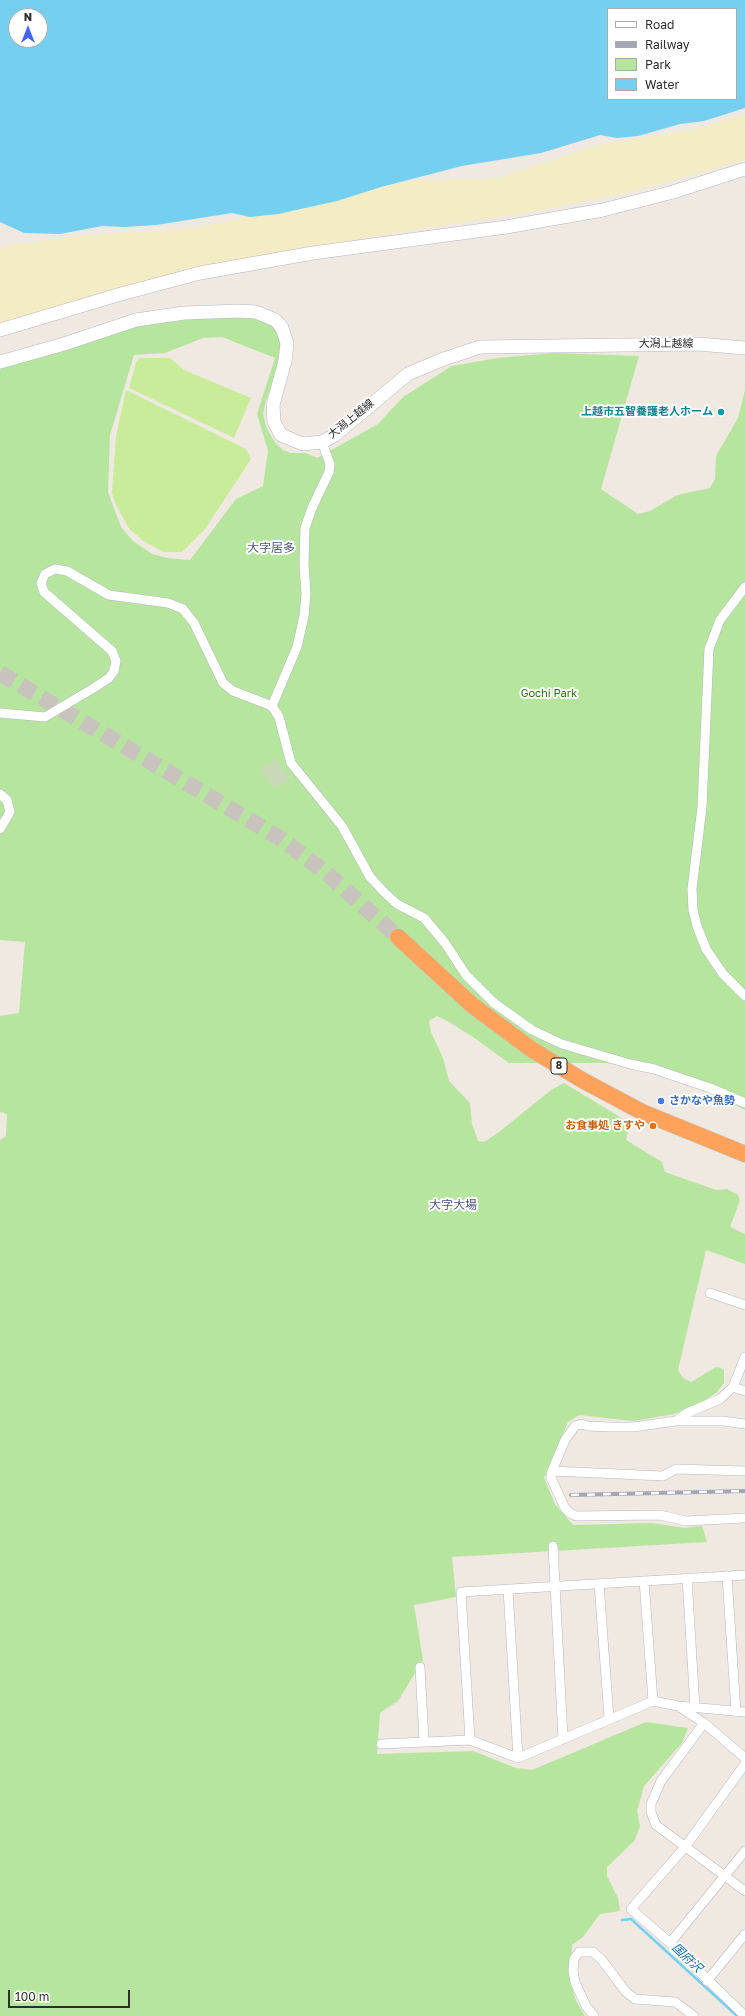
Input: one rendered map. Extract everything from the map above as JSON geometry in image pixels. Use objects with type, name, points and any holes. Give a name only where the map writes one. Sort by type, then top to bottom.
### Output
[{"type":"highway","name":"8","points":[[398,938],[472,1005],[531,1049],[582,1080],[644,1113],[745,1154]]},
{"type":"main road","points":[[0,330],[121,294],[200,273],[313,253],[506,226],[603,210],[673,192],[745,169]]},
{"type":"main road","name":"大潟上越線","points":[[0,362],[52,348],[136,320],[184,313],[238,311],[256,312],[274,320],[279,324],[282,328],[287,343],[285,360],[272,413],[277,430],[287,439],[303,444],[322,442],[334,435],[408,374],[441,360],[480,347],[698,344],[745,348]]},
{"type":"street","points":[[272,706],[296,647],[304,616],[306,594],[304,565],[306,528],[312,508],[329,472],[330,464],[322,442]]},
{"type":"street","points":[[0,713],[46,717],[109,678],[114,671],[116,661],[112,651],[44,592],[41,583],[45,574],[55,569],[67,571],[109,595],[168,603],[183,610],[194,623],[223,683],[233,691],[272,706],[282,722],[286,750],[291,763],[342,826],[370,877],[385,894],[397,904],[424,918],[445,943],[466,975],[494,1002],[532,1030],[562,1044],[630,1064],[654,1069],[710,1088],[745,1103]]},
{"type":"street","points":[[745,587],[720,620],[709,649],[702,807],[692,889],[693,910],[706,950],[723,974],[745,996]]},
{"type":"street","points":[[0,794],[7,800],[10,812],[0,829]]},
{"type":"street","points":[[710,1293],[745,1305]]},
{"type":"street","points":[[676,1421],[687,1413],[720,1399],[734,1387],[745,1357]]},
{"type":"street","points":[[734,1387],[745,1391]]},
{"type":"street","points":[[745,1424],[723,1421],[676,1421],[633,1427],[599,1427],[581,1424],[575,1426],[565,1440],[552,1471],[551,1478],[559,1497],[570,1513],[576,1516],[660,1515],[686,1521],[745,1518]]},
{"type":"street","points":[[552,1471],[664,1476],[676,1469],[745,1470]]},
{"type":"street","points":[[553,1546],[563,1739]]},
{"type":"street","points":[[470,1740],[461,1592],[745,1575]]},
{"type":"street","points":[[381,1744],[470,1740],[518,1758],[609,1718],[653,1701],[678,1706],[740,1712],[727,1576]]},
{"type":"street","points":[[687,1578],[695,1708]]},
{"type":"street","points":[[644,1581],[653,1701]]},
{"type":"street","points":[[599,1584],[609,1718]]},
{"type":"street","points":[[508,1589],[518,1758]]},
{"type":"street","points":[[420,1668],[424,1741]]},
{"type":"street","points":[[678,1706],[704,1723],[745,1758]]},
{"type":"street","points":[[704,1723],[661,1781],[651,1804],[651,1812],[656,1825],[745,1891]]},
{"type":"street","points":[[744,2016],[670,1943],[631,1909],[684,1847],[745,1764]]},
{"type":"street","points":[[670,1943],[745,1851]]},
{"type":"street","points":[[707,1981],[745,1934]]},
{"type":"street","points":[[594,2016],[586,2006],[576,1982],[573,1970],[574,1960],[579,1952],[593,1952],[601,1958],[626,1992],[635,1999],[675,2002],[694,2016]]},
{"type":"green space","name":"Gochi Park","points":[[248,316],[261,320],[273,327],[278,332],[281,344],[281,356],[263,414],[267,429],[276,444],[283,450],[290,453],[306,453],[317,458],[378,424],[403,397],[452,366],[498,358],[554,353],[639,356],[601,489],[638,514],[650,511],[677,495],[710,488],[715,479],[716,456],[738,418],[745,390],[745,1110],[701,1088],[662,1074],[607,1063],[509,1063],[449,1022],[437,1016],[429,1021],[431,1032],[443,1058],[449,1081],[470,1103],[472,1124],[478,1141],[484,1142],[499,1132],[551,1090],[564,1083],[630,1123],[626,1140],[662,1162],[665,1172],[716,1190],[727,1189],[738,1195],[740,1200],[730,1227],[745,1234],[745,1264],[706,1250],[678,1370],[683,1378],[691,1382],[716,1367],[724,1369],[724,1383],[716,1393],[702,1402],[674,1414],[633,1421],[579,1415],[568,1422],[544,1478],[555,1504],[573,1525],[652,1523],[685,1528],[702,1526],[707,1542],[452,1557],[456,1597],[414,1605],[423,1660],[398,1701],[380,1713],[377,1754],[473,1751],[516,1768],[532,1770],[646,1722],[688,1728],[682,1743],[644,1786],[637,1811],[640,1826],[635,1840],[607,1867],[607,1876],[618,1898],[620,1911],[600,1914],[583,1937],[572,1945],[570,1980],[576,2001],[585,2016],[0,2016],[0,1140],[6,1136],[7,1114],[0,1112],[0,1016],[19,1013],[25,942],[0,940],[0,369],[57,353],[131,327],[190,319]],"holes":[[[222,337],[275,358],[257,414],[268,451],[263,486],[236,499],[190,560],[167,558],[152,554],[133,541],[121,527],[108,492],[110,435],[134,355],[165,353],[203,338]]]},
{"type":"green space","points":[[139,358],[170,358],[184,370],[251,398],[234,438],[129,388],[136,362]]},
{"type":"green space","points":[[126,390],[246,449],[251,459],[205,529],[182,552],[163,552],[144,541],[130,530],[116,505],[112,493],[116,436]]},
{"type":"green space","points":[[275,758],[290,778],[275,789],[260,770]]},
{"type":"sand","points":[[745,114],[745,160],[630,192],[542,210],[388,234],[186,270],[116,288],[0,324],[0,247],[86,235],[196,228],[237,219],[283,200],[375,182],[498,178],[598,145],[692,130]]},
{"type":"water","points":[[0,0],[745,0],[745,108],[704,121],[680,124],[638,136],[617,138],[600,135],[541,153],[462,166],[381,187],[337,201],[278,214],[250,217],[232,213],[156,225],[124,227],[102,226],[60,234],[24,233],[0,222]]},
{"type":"waterway","name":"国府沢","points":[[622,1920],[631,1919],[737,2016]]},
{"type":"tunnel","points":[[0,673],[278,837],[323,870],[398,937]]},
{"type":"railway","points":[[571,1495],[745,1491]]},
{"type":"place","name":"上越市五智養護老人ホーム","points":[[721,412]]},
{"type":"place","name":"さかなや魚勢","points":[[661,1101]]},
{"type":"place","name":"お食事処 きすや","points":[[653,1126]]},
{"type":"district","name":"大字居多","points":[[271,548]]},
{"type":"district","name":"大字大場","points":[[453,1205]]}]
